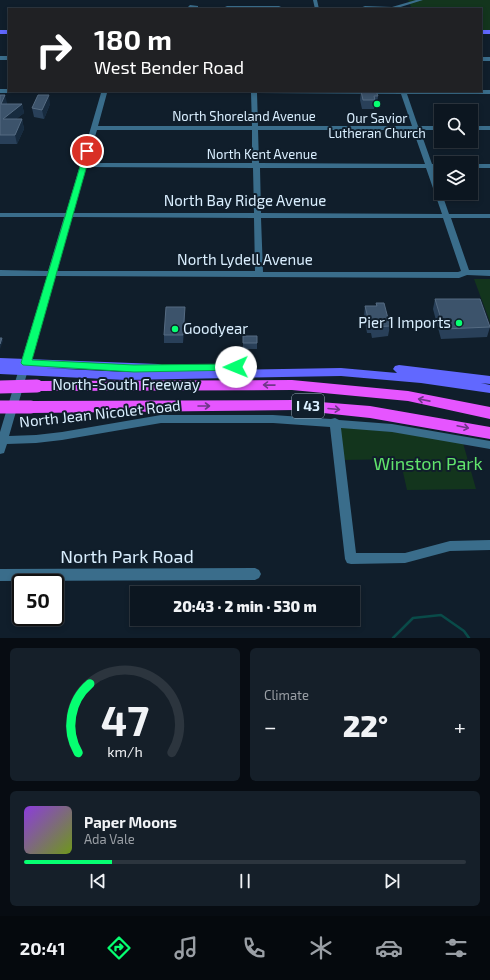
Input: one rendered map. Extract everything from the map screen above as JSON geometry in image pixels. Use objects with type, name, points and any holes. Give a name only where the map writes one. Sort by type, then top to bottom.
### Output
[{"type":"highway","name":"North-South Freeway","points":[[0,387],[292,385],[408,396],[490,413]]},
{"type":"highway","name":"North-South Freeway","points":[[0,407],[295,405],[370,412],[446,424],[490,433]]},
{"type":"main road","points":[[0,362],[25,367],[126,376],[341,372],[421,379],[490,389]]},
{"type":"main road","points":[[0,370],[25,367],[144,368],[339,366],[415,370],[490,380]]},
{"type":"street","points":[[391,8],[421,0]]},
{"type":"street","points":[[188,8],[192,6],[196,8]]},
{"type":"street","points":[[228,8],[227,7],[278,8]]},
{"type":"street","points":[[362,8],[374,8]]},
{"type":"street","points":[[1,443],[25,367],[105,92]]},
{"type":"street","points":[[254,92],[259,274]]},
{"type":"street","points":[[403,92],[466,272]]},
{"type":"street","name":"North Shoreland Avenue","points":[[94,128],[434,128]]},
{"type":"street","points":[[478,128],[490,128]]},
{"type":"street","name":"North Kent Avenue","points":[[83,166],[434,166]]},
{"type":"street","points":[[478,166],[490,166]]},
{"type":"street","name":"North Bay Ridge Avenue","points":[[0,215],[490,216]]},
{"type":"street","name":"North Lydell Avenue","points":[[0,273],[459,275],[466,272],[490,273]]},
{"type":"street","name":"North Jean Nicolet Road","points":[[1,443],[62,436],[161,420],[286,419],[335,422],[409,430],[490,445]]},
{"type":"street","points":[[335,422],[351,559],[405,558],[450,546],[490,545]]},
{"type":"street","name":"North Park Road","points":[[0,575],[255,574]]},
{"type":"green space","points":[[408,0],[490,0],[490,31],[482,31],[482,8],[412,8]]},
{"type":"green space","points":[[474,279],[490,279],[490,322]]},
{"type":"green space","name":"Winston Park","points":[[343,427],[394,432],[463,443],[476,489],[407,490],[400,459],[342,460],[340,429]]},
{"type":"building","points":[[361,92],[376,92],[378,96],[374,96],[375,100],[363,100]]},
{"type":"building","points":[[0,95],[5,95],[1,104],[22,104],[3,119],[22,119],[15,135],[0,135]]},
{"type":"building","points":[[38,95],[49,95],[42,110],[32,108]]},
{"type":"building","points":[[435,299],[480,299],[490,327],[444,329]]},
{"type":"building","points":[[376,303],[384,303],[390,326],[373,327],[372,322],[369,322],[365,306],[377,306]]},
{"type":"building","name":"Goodyear","points":[[166,307],[185,307],[183,335],[164,335]]},
{"type":"building","points":[[243,336],[257,336],[257,343],[243,343]]},
{"type":"waterway","points":[[393,638],[413,618],[441,615],[464,631],[469,638]]},
{"type":"place","name":"Our Savior Lutheran Church","points":[[377,104]]},
{"type":"place","name":"Pier 1 Imports","points":[[459,323]]},
{"type":"place","name":"Goodyear","points":[[175,329]]},
{"type":"route","points":[[87,151],[26,363],[59,363],[96,367],[134,368],[236,367]]}]
